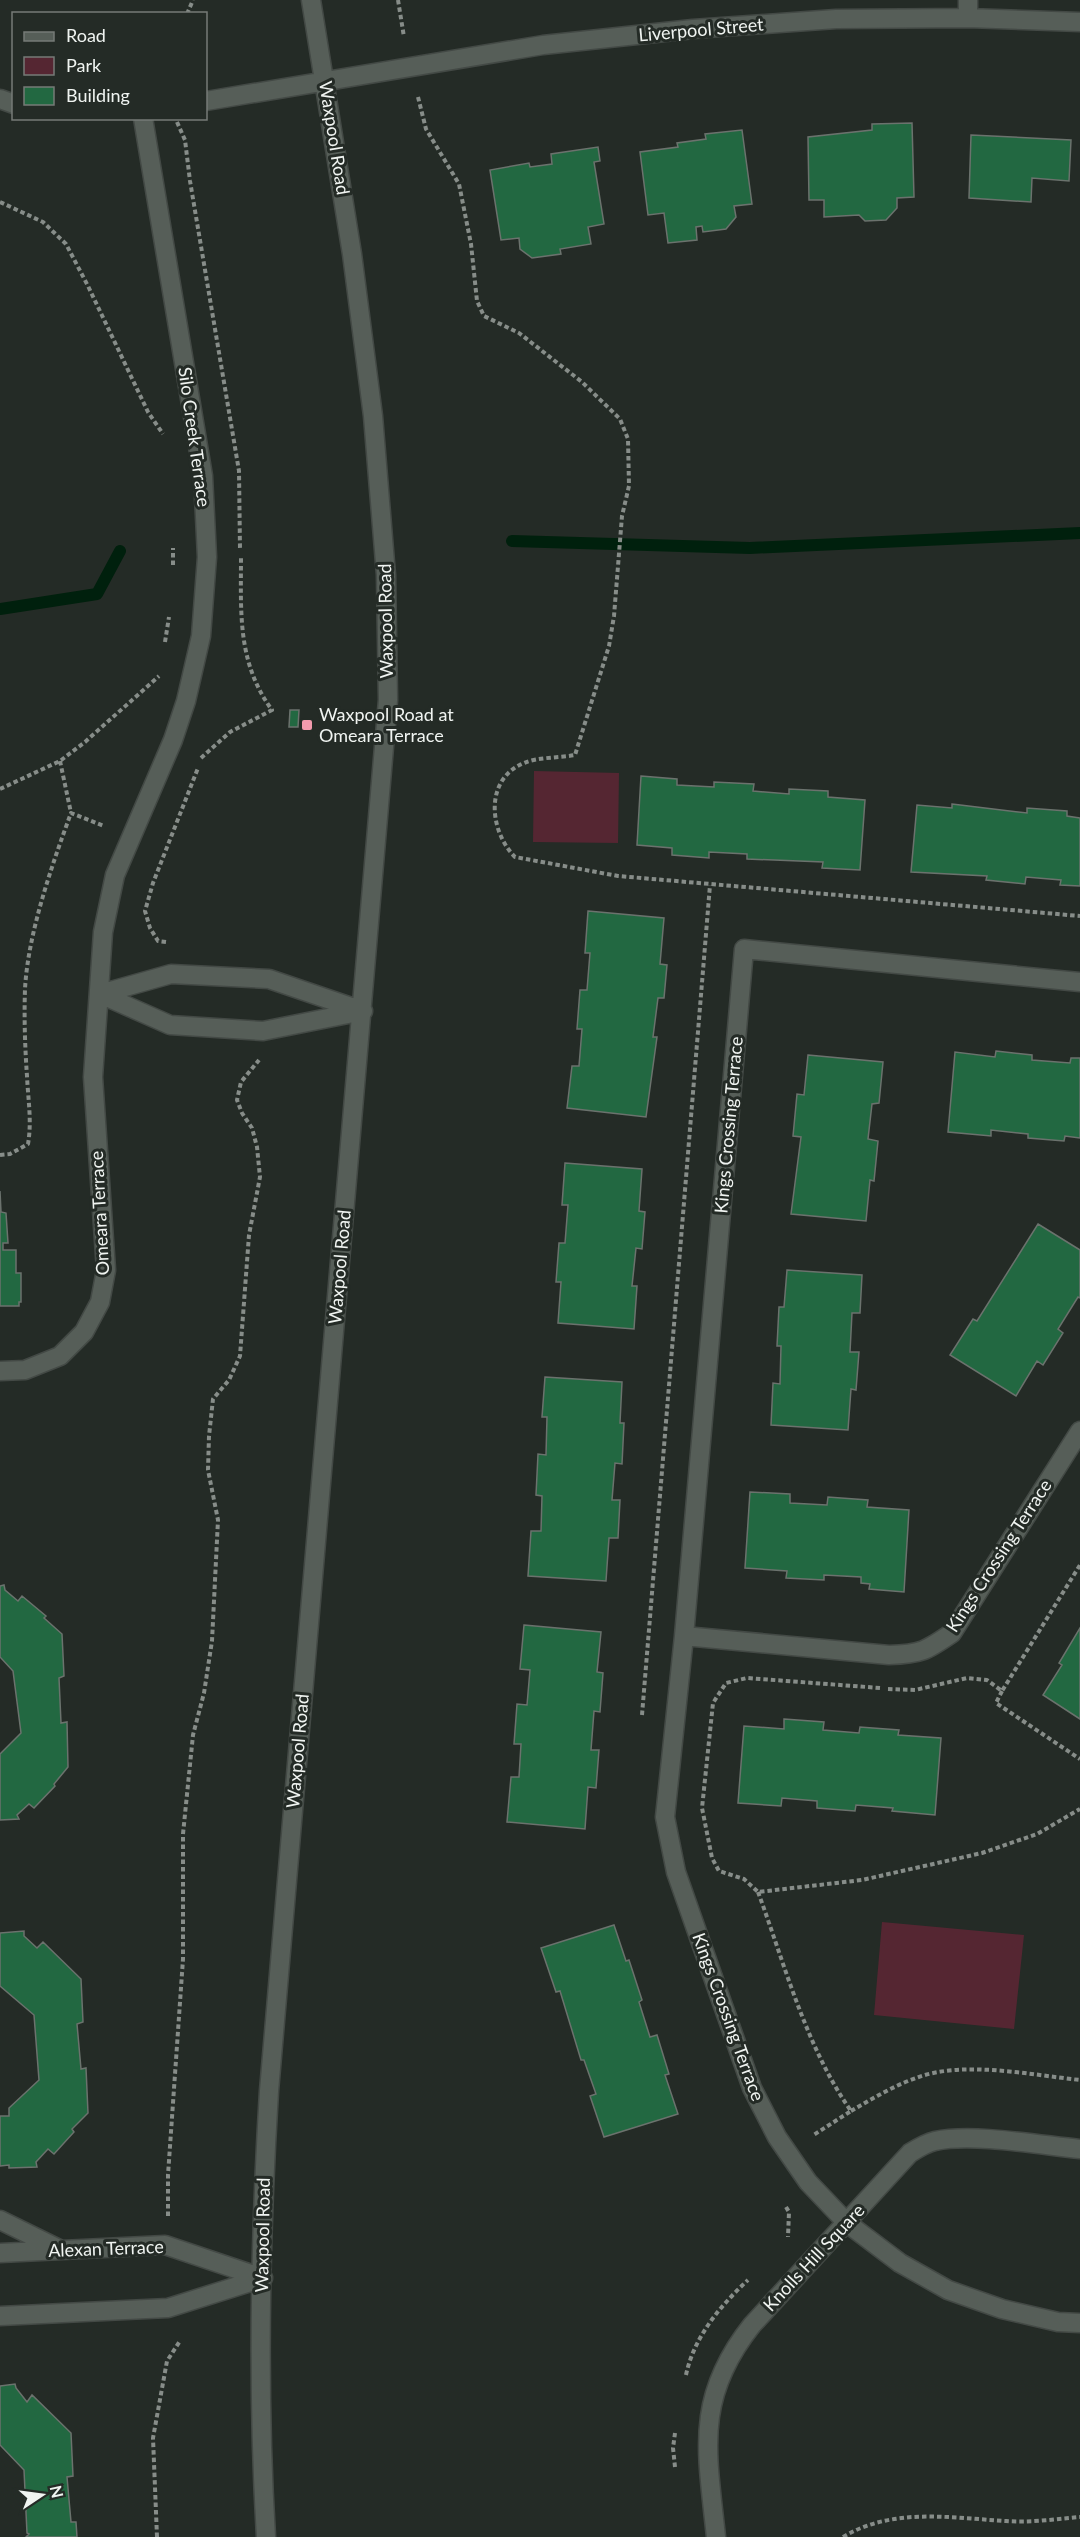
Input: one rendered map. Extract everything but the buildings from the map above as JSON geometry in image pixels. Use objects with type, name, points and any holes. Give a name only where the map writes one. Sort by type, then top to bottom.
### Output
[{"type":"street","name":"Waxpool Road","points":[[266,2537],[261,2452],[264,2176],[269,2091],[388,706],[386,575],[373,416],[326,82],[311,0]]},
{"type":"street","points":[[968,0],[968,18]]},
{"type":"street","name":"Liverpool Street","points":[[207,101],[543,45],[693,29],[836,18],[968,18],[1080,22]]},
{"type":"street","name":"Silo Creek Terrace","points":[[100,994],[103,932],[115,875],[173,740],[186,701],[201,636],[207,568],[203,476],[143,120]]},
{"type":"street","name":"Kings Crossing Terrace","points":[[1080,982],[744,949],[684,1636],[665,1817],[676,1872],[752,2088],[787,2152],[808,2182],[847,2223],[900,2263],[948,2290],[1002,2309],[1058,2322],[1080,2323]]},
{"type":"street","points":[[100,994],[171,974],[269,979],[363,1011]]},
{"type":"street","points":[[100,994],[170,1025],[263,1031],[363,1011]]},
{"type":"street","name":"Omeara Terrace","points":[[0,1371],[25,1370],[60,1356],[84,1332],[100,1302],[106,1270],[93,1077],[100,994]]},
{"type":"street","name":"Kings Crossing Terrace","points":[[684,1636],[890,1655],[917,1654],[929,1649],[952,1633],[1080,1431]]},
{"type":"street","name":"Knolls Hill Square","points":[[716,2537],[707,2455],[707,2427],[712,2399],[721,2372],[735,2347],[752,2325],[910,2153],[936,2140],[963,2138],[1080,2149]]},
{"type":"street","points":[[0,2220],[60,2250]]},
{"type":"street","name":"Alexan Terrace","points":[[0,2253],[165,2245],[263,2278]]},
{"type":"street","points":[[0,2316],[168,2308],[263,2278]]},
{"type":"path","points":[[398,0],[410,68],[426,129],[459,183],[471,244],[477,301],[484,316],[519,333],[582,382],[620,419],[628,438],[629,486],[622,516],[614,616],[609,646],[575,755],[526,762],[508,771],[497,786],[494,815],[504,846],[515,857],[618,876],[1080,916]]},
{"type":"path","points":[[0,202],[43,222],[66,244],[148,412],[166,439]]},
{"type":"path","points":[[173,542],[173,571]]},
{"type":"path","points":[[164,651],[170,610]]},
{"type":"path","points":[[0,789],[60,761],[85,742],[160,674]]},
{"type":"path","points":[[168,943],[158,941],[150,928],[145,911],[202,757],[230,732],[272,710]]},
{"type":"path","points":[[0,1155],[10,1154],[28,1144],[31,1126],[27,1076],[25,987],[35,932],[51,867],[71,813],[60,761]]},
{"type":"path","points":[[71,813],[166,850]]},
{"type":"path","points":[[168,2216],[168,2175],[183,1959],[183,1834],[193,1735],[204,1693],[212,1641],[218,1520],[208,1470],[209,1436],[213,1399],[229,1380],[240,1356],[249,1235],[260,1177],[257,1147],[252,1128],[237,1100],[241,1082],[261,1058],[263,1031]]},
{"type":"path","points":[[747,1678],[726,1683],[713,1703],[702,1808],[712,1858],[719,1871],[744,1879],[758,1892],[803,2015],[828,2075],[850,2111]]},
{"type":"path","points":[[1002,1691],[996,1703],[1080,1760]]},
{"type":"path","points":[[758,1892],[862,1880],[982,1853],[1037,1834],[1080,1809]]},
{"type":"path","points":[[787,2152],[850,2111],[917,2077],[945,2071],[973,2070],[1080,2080]]},
{"type":"path","points":[[783,2243],[789,2236],[789,2212],[784,2204]]},
{"type":"path","points":[[684,2386],[688,2367],[704,2332],[721,2304],[755,2273]]},
{"type":"path","points":[[157,2537],[153,2438],[167,2361],[180,2342]]},
{"type":"path","points":[[676,2426],[673,2448],[676,2470]]},
{"type":"path","points":[[843,2537],[888,2521],[924,2515],[1007,2521],[1080,2517]]},
{"type":"green space","points":[[534,771],[619,773],[618,843],[533,842]]},
{"type":"green space","points":[[882,1922],[1024,1935],[1014,2029],[874,2015]]},
{"type":"waterway","points":[[512,541],[750,548],[1080,533]]},
{"type":"waterway","points":[[0,609],[97,594],[120,551]]},
{"type":"place","name":"Waxpool Road at Omeara Terrace","points":[[307,725]]}]
